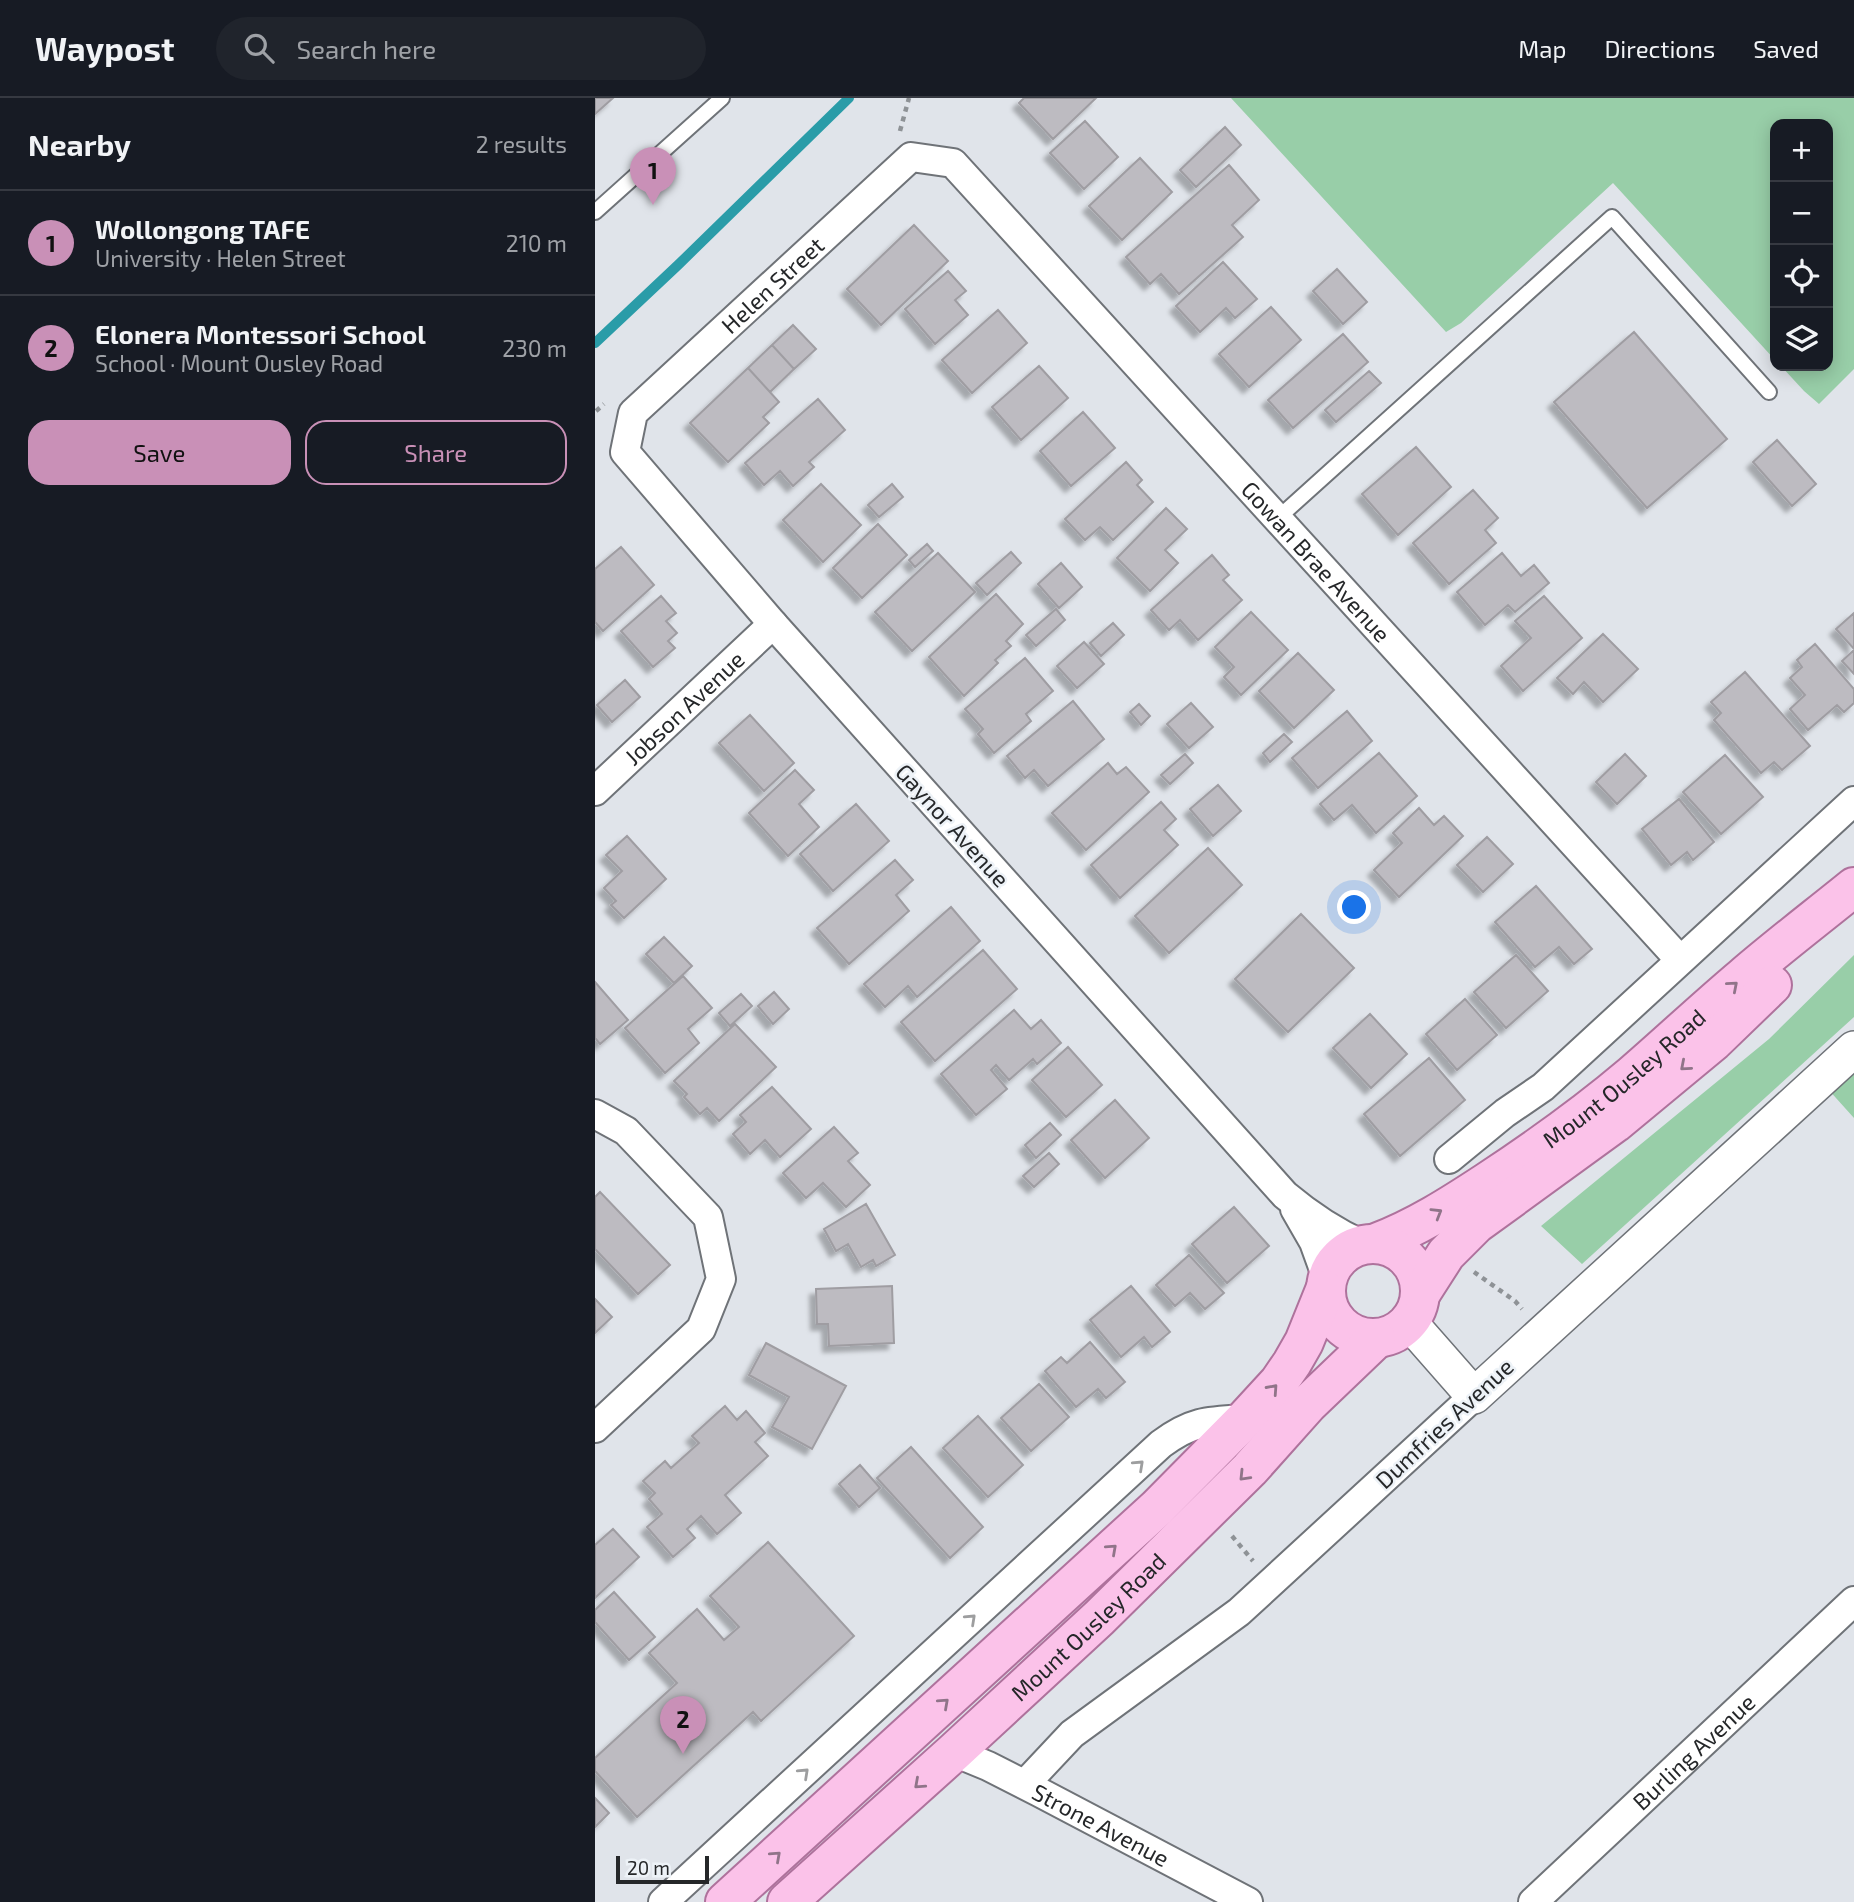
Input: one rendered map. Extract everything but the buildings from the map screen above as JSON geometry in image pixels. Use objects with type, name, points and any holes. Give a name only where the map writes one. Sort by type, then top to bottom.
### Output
[{"type":"main road","name":"Mount Ousley Road","points":[[1370,1244],[1396,1236],[1423,1222],[1524,1158],[1584,1114],[1744,976],[1854,887]]},
{"type":"main road","name":"Mount Ousley Road","points":[[787,1902],[954,1752],[1195,1525],[1251,1469],[1308,1404],[1402,1318],[1446,1254],[1462,1236],[1490,1212],[1615,1123],[1714,1041],[1774,982],[1854,896]]},
{"type":"main road","points":[[1370,1244],[1400,1252],[1411,1263],[1418,1277],[1402,1318],[1364,1338],[1340,1327],[1331,1316],[1326,1303],[1326,1284],[1332,1266],[1340,1256],[1351,1249],[1370,1244]]},
{"type":"main road","name":"Mount Ousley Road","points":[[725,1902],[1147,1518],[1245,1419],[1279,1382],[1292,1363],[1304,1342],[1326,1284]]},
{"type":"street","name":"Helen Street","points":[[625,452],[633,413],[911,157],[953,163]]},
{"type":"street","name":"Gowan Brae Avenue","points":[[953,163],[1679,960]]},
{"type":"street","name":"Gaynor Avenue","points":[[625,452],[773,624],[1285,1195],[1329,1229],[1370,1244]]},
{"type":"street","name":"Jobson Avenue","points":[[595,791],[773,624]]},
{"type":"street","name":"Mount Ousley Road","points":[[1449,1159],[1505,1113],[1543,1087],[1854,801]]},
{"type":"street","name":"Dumfries Avenue","points":[[1025,1784],[1072,1734],[1239,1612],[1854,1049]]},
{"type":"street","points":[[595,1114],[626,1131],[708,1217],[721,1279],[702,1329],[595,1428]]},
{"type":"street","name":"Gaynor Avenue","points":[[1285,1195],[1314,1241],[1326,1284]]},
{"type":"street","points":[[1402,1318],[1474,1396]]},
{"type":"street","points":[[663,1902],[1161,1444],[1176,1433],[1202,1422],[1245,1419]]},
{"type":"street","name":"Burling Avenue","points":[[1534,1902],[1854,1601]]},
{"type":"street","name":"Strone Avenue","points":[[954,1752],[1025,1784],[1248,1902]]},
{"type":"lane","points":[[595,212],[722,98]]},
{"type":"lane","points":[[1277,519],[1612,217],[1769,392]]},
{"type":"path","points":[[898,139],[909,98]]},
{"type":"path","points":[[1473,1271],[1515,1301],[1525,1313]]},
{"type":"path","points":[[1230,1534],[1253,1561]]},
{"type":"green space","points":[[1231,98],[1854,98],[1854,369],[1819,404],[1786,371],[1833,371],[1833,119],[1770,119],[1770,355],[1613,183],[1461,323],[1446,332]]},
{"type":"green space","points":[[1854,955],[1854,1017],[1582,1264],[1541,1226],[1769,1039]]},
{"type":"green space","points":[[1854,1064],[1854,1118],[1827,1088]]},
{"type":"waterway","points":[[595,343],[849,98]]},
{"type":"place","name":"Wollongong TAFE","points":[[653,205]]},
{"type":"place","name":"Elonera Montessori School","points":[[683,1754]]}]
